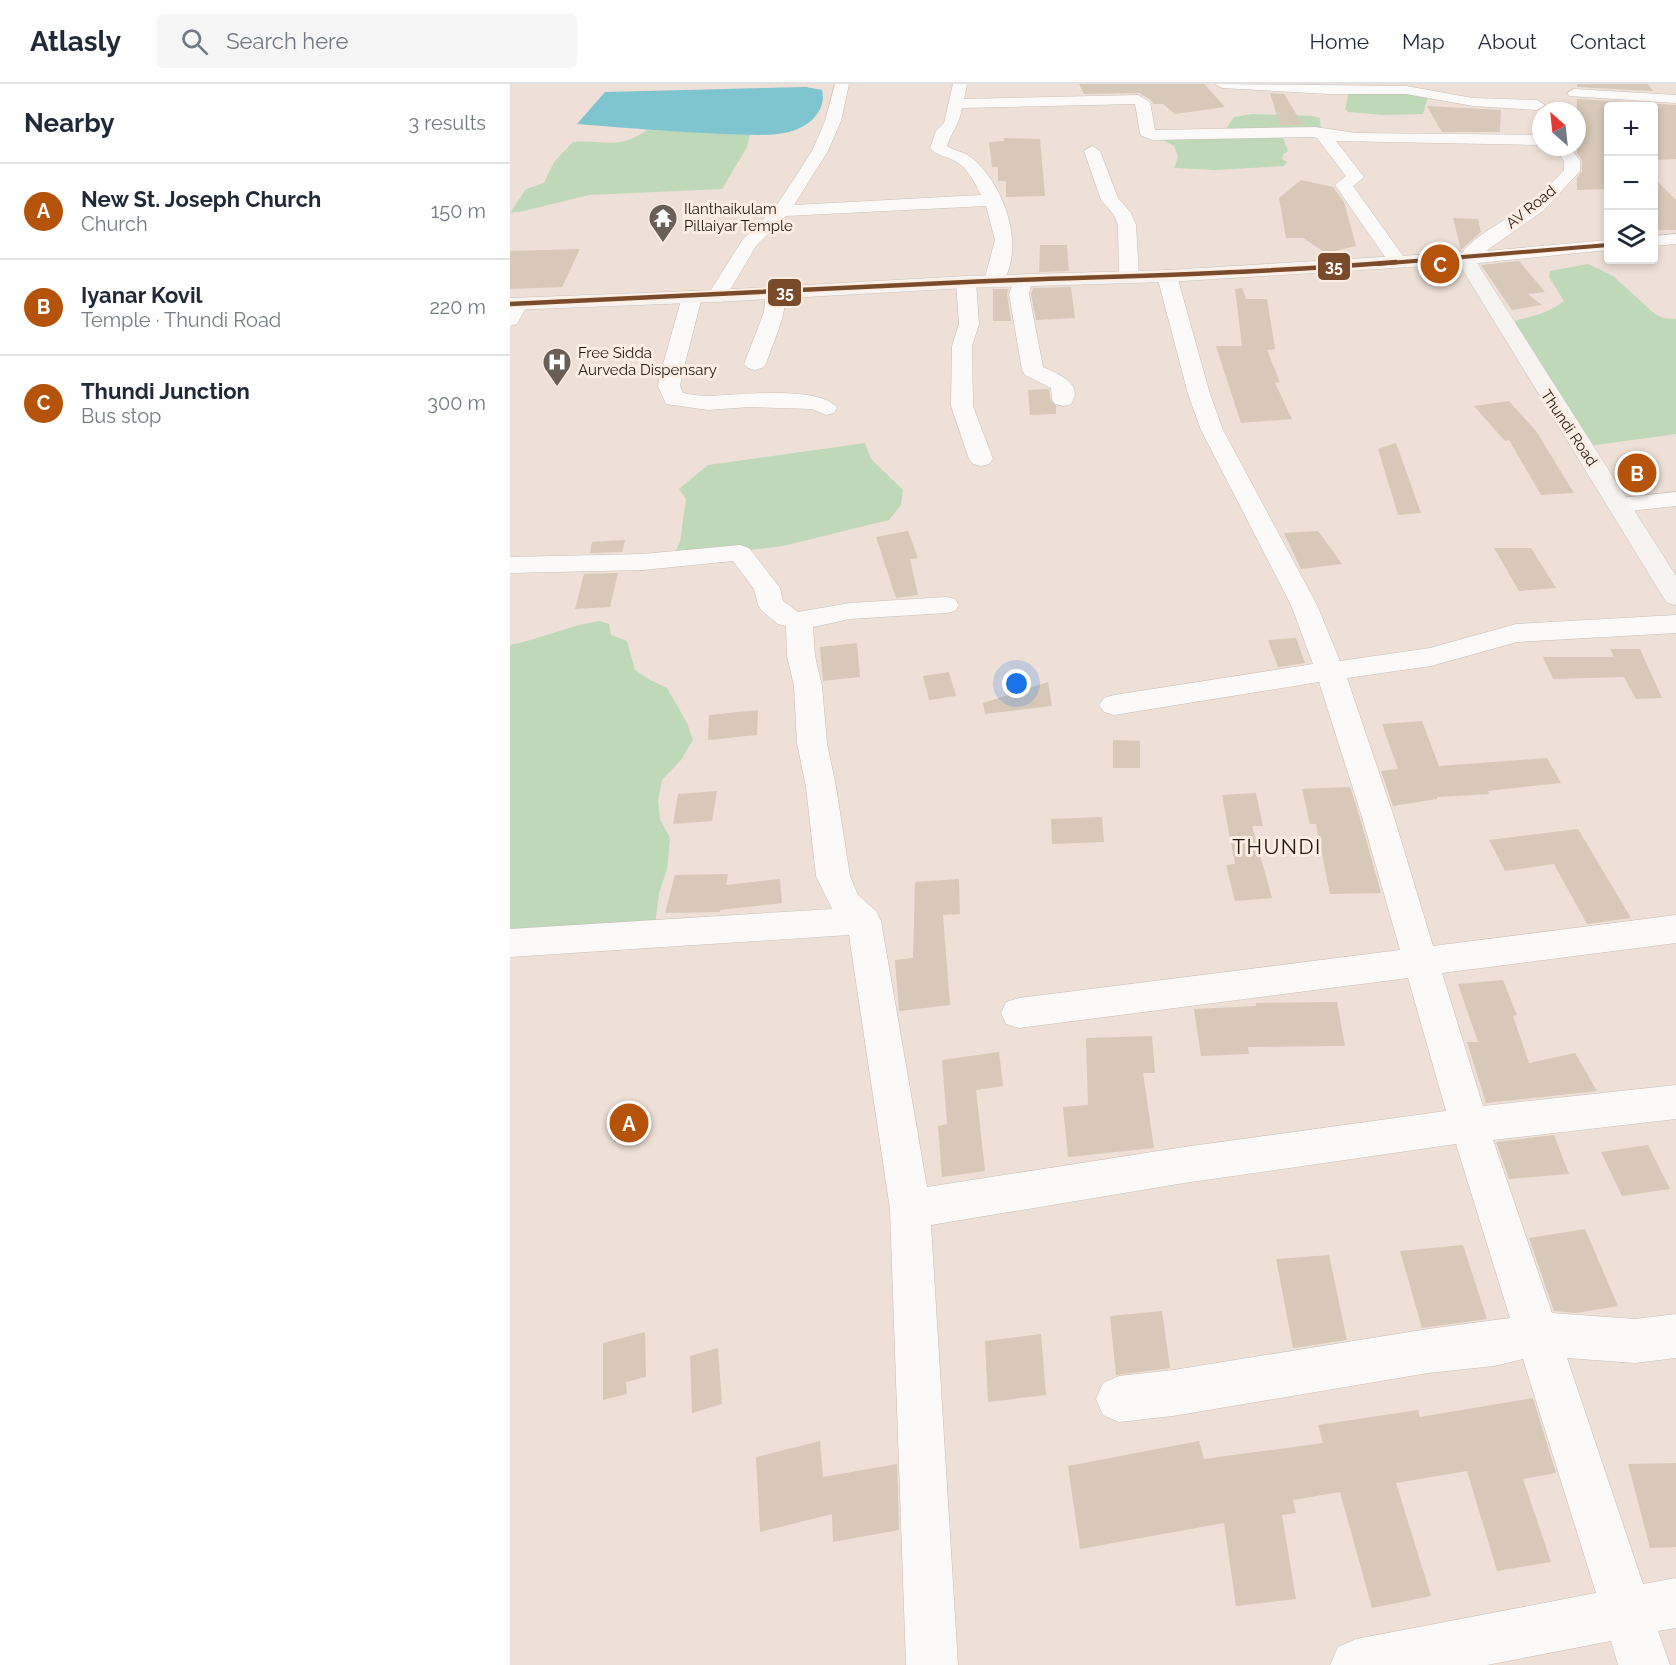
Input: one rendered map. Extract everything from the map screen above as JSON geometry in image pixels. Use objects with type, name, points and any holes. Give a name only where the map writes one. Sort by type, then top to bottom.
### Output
[{"type":"main road","points":[[513,309],[966,282],[1167,276],[1466,258]]},
{"type":"main road","name":"Thundi Road","points":[[1466,258],[1544,391],[1620,505],[1676,597]]},
{"type":"street","points":[[717,296],[749,243],[781,211],[820,151],[833,121],[842,84]]},
{"type":"street","points":[[960,84],[951,125],[944,131],[938,148],[945,154],[962,158],[970,164],[993,200],[1004,240],[994,281]]},
{"type":"street","points":[[1222,84],[1329,90],[1406,90],[1473,102],[1532,107]]},
{"type":"street","points":[[1527,91],[1535,102]]},
{"type":"street","points":[[1574,93],[1676,99]]},
{"type":"street","points":[[957,104],[1138,99],[1143,102],[1148,133],[1153,135],[1315,132],[1323,135],[1370,138],[1532,140]]},
{"type":"street","points":[[1323,135],[1356,177],[1343,185],[1400,263]]},
{"type":"street","points":[[1092,151],[1110,200],[1122,213],[1127,225],[1129,277]]},
{"type":"street","name":"AV Road","points":[[1466,258],[1488,239],[1538,206],[1572,171],[1572,161],[1568,156]]},
{"type":"street","points":[[781,211],[993,200]]},
{"type":"street","points":[[1658,241],[1676,239]]},
{"type":"street","points":[[1466,258],[1604,245]]},
{"type":"street","points":[[1167,276],[1199,394],[1212,430],[1304,605],[1330,671],[1378,817],[1469,1125],[1644,1665]]},
{"type":"street","points":[[1022,281],[1019,294],[1033,370],[1062,385],[1063,399]]},
{"type":"street","points":[[966,282],[969,324],[962,346],[962,406],[981,459]]},
{"type":"street","points":[[755,364],[774,312],[776,293]]},
{"type":"street","points":[[692,297],[669,386],[674,399],[708,403],[749,400],[816,403],[826,408]]},
{"type":"street","points":[[1620,505],[1676,499]]},
{"type":"street","points":[[510,565],[643,562],[740,553],[767,588],[771,605],[788,618],[798,621],[850,611],[946,605]]},
{"type":"street","points":[[798,621],[801,656],[808,686],[812,743],[821,787],[833,876],[845,903],[864,921],[910,1209],[932,1665]]},
{"type":"street","points":[[1114,705],[1431,657],[1516,633],[1676,624]]},
{"type":"street","points":[[510,943],[864,921]]},
{"type":"street","points":[[1019,1013],[1676,929]]},
{"type":"street","points":[[910,1209],[1184,1165],[1469,1125],[1676,1102]]},
{"type":"street","points":[[1119,1400],[1428,1351],[1494,1344],[1537,1334],[1635,1341],[1676,1336]]},
{"type":"street","points":[[1356,1665],[1676,1603]]},
{"type":"green space","points":[[1349,90],[1429,93],[1423,114],[1383,115],[1348,112],[1345,109]]},
{"type":"green space","points":[[1252,114],[1312,116],[1320,118],[1321,129],[1281,133],[1288,151],[1283,154],[1282,159],[1287,162],[1284,166],[1216,170],[1174,168],[1178,157],[1174,146],[1153,135],[1226,129],[1234,117]]},
{"type":"green space","points":[[647,130],[750,134],[747,147],[722,189],[589,195],[510,213],[526,189],[544,183],[554,162],[573,142],[619,142]]},
{"type":"green space","points":[[1588,264],[1613,276],[1655,314],[1663,318],[1676,319],[1676,434],[1581,447],[1504,323],[1536,315],[1557,306],[1564,301],[1549,277],[1550,271]]},
{"type":"green space","points":[[865,443],[871,459],[903,490],[901,505],[889,520],[783,546],[672,559],[680,542],[686,499],[679,489],[708,465]]},
{"type":"green space","points":[[599,621],[609,624],[611,635],[627,641],[635,670],[667,688],[687,723],[693,740],[681,760],[662,780],[658,800],[660,819],[670,838],[667,869],[659,893],[654,933],[510,943],[510,645]]},
{"type":"water","points":[[806,87],[822,90],[822,105],[819,111],[810,122],[796,130],[781,134],[706,133],[577,124],[605,92]]},
{"type":"building","points":[[1079,84],[1204,84],[1225,107],[1175,114],[1163,104],[1153,104],[1151,100],[1139,93],[1084,94]]},
{"type":"building","points":[[1577,84],[1648,84],[1653,91],[1577,87]]},
{"type":"building","points":[[1270,93],[1284,94],[1303,125],[1280,125]]},
{"type":"building","points":[[1577,99],[1626,102],[1604,102],[1604,189],[1577,190],[1577,178],[1582,171],[1582,161],[1579,156],[1586,156],[1586,102],[1577,102]]},
{"type":"building","points":[[1658,104],[1676,105],[1676,159],[1658,160]]},
{"type":"building","points":[[1427,106],[1501,110],[1500,132],[1442,132]]},
{"type":"building","points":[[1004,138],[1040,139],[1045,196],[1006,197],[1006,181],[998,181],[998,167],[992,167],[989,142],[1004,141]]},
{"type":"building","points":[[1301,180],[1333,187],[1344,202],[1356,246],[1326,253],[1303,238],[1286,238],[1279,198]]},
{"type":"building","points":[[1658,182],[1676,200],[1676,230],[1658,230]]},
{"type":"building","points":[[1453,218],[1478,219],[1481,232],[1461,250]]},
{"type":"building","points":[[1040,245],[1067,245],[1069,271],[1039,272]]},
{"type":"building","points":[[580,249],[562,287],[510,289],[510,251]]},
{"type":"building","points":[[1519,261],[1545,292],[1528,294],[1542,305],[1512,310],[1481,265]]},
{"type":"building","points":[[1071,287],[1075,318],[1036,320],[1031,294],[1033,288]]},
{"type":"building","points":[[1242,288],[1246,299],[1267,299],[1275,349],[1267,350],[1280,382],[1275,383],[1292,419],[1241,423],[1216,346],[1242,346],[1235,289]]},
{"type":"building","points":[[993,289],[1008,289],[1011,321],[993,321]]},
{"type":"building","points":[[1049,389],[1050,399],[1056,406],[1056,414],[1030,415],[1028,390]]},
{"type":"building","points":[[1509,401],[1536,431],[1574,493],[1541,495],[1509,440],[1505,441],[1474,406]]},
{"type":"building","points":[[1396,443],[1421,513],[1398,515],[1378,449]]},
{"type":"building","points":[[908,531],[918,558],[910,559],[918,595],[896,598],[876,537]]},
{"type":"building","points":[[1318,531],[1342,564],[1301,569],[1284,533]]},
{"type":"building","points":[[625,540],[622,552],[590,553],[592,542]]},
{"type":"building","points":[[1494,548],[1531,548],[1556,588],[1519,591]]},
{"type":"building","points":[[618,573],[610,607],[575,609],[584,574]]},
{"type":"building","points":[[1296,638],[1305,663],[1278,667],[1268,640]]},
{"type":"building","points":[[857,643],[860,677],[823,681],[820,647]]},
{"type":"building","points":[[1610,649],[1640,649],[1662,698],[1636,699],[1624,677],[1553,679],[1543,657],[1614,657]]},
{"type":"building","points":[[949,672],[956,696],[929,700],[923,676]]},
{"type":"building","points":[[1048,682],[1052,706],[985,714],[983,703]]},
{"type":"building","points":[[758,710],[757,735],[708,740],[709,715]]},
{"type":"building","points":[[1422,721],[1439,766],[1547,758],[1561,783],[1488,791],[1489,794],[1437,797],[1437,799],[1393,806],[1381,771],[1398,769],[1382,724]]},
{"type":"building","points":[[1113,740],[1140,741],[1140,768],[1113,768]]},
{"type":"building","points":[[1350,787],[1381,893],[1330,894],[1316,824],[1310,824],[1302,789]]},
{"type":"building","points":[[717,791],[712,821],[673,824],[678,794]]},
{"type":"building","points":[[1256,793],[1263,826],[1252,826],[1272,898],[1235,901],[1226,865],[1235,864],[1222,795]]},
{"type":"building","points":[[1102,817],[1104,842],[1052,844],[1051,819]]},
{"type":"building","points":[[1578,829],[1631,918],[1587,924],[1554,864],[1505,871],[1489,840]]},
{"type":"building","points":[[728,874],[726,885],[780,879],[782,903],[720,910],[720,912],[665,913],[675,875]]},
{"type":"building","points":[[959,879],[960,914],[943,915],[950,1005],[899,1011],[895,960],[913,958],[915,882]]},
{"type":"building","points":[[1503,980],[1517,1015],[1513,1016],[1529,1063],[1575,1053],[1597,1091],[1486,1103],[1467,1042],[1478,1042],[1458,984]]},
{"type":"building","points":[[1337,1002],[1345,1046],[1248,1047],[1249,1054],[1201,1056],[1194,1009],[1256,1006],[1256,1003]]},
{"type":"building","points":[[1152,1036],[1155,1073],[1143,1073],[1154,1148],[1068,1157],[1063,1107],[1088,1105],[1086,1038]]},
{"type":"building","points":[[999,1052],[1003,1086],[976,1090],[985,1171],[942,1177],[938,1126],[947,1124],[942,1060]]},
{"type":"building","points":[[1554,1135],[1569,1174],[1509,1179],[1496,1142]]},
{"type":"building","points":[[1648,1145],[1670,1189],[1622,1196],[1601,1152]]},
{"type":"building","points":[[1585,1229],[1618,1306],[1576,1313],[1554,1311],[1529,1238]]},
{"type":"building","points":[[1463,1245],[1487,1319],[1422,1328],[1400,1251]]},
{"type":"building","points":[[1329,1255],[1347,1340],[1293,1348],[1276,1259]]},
{"type":"building","points":[[1162,1311],[1170,1368],[1116,1375],[1110,1316]]},
{"type":"building","points":[[645,1332],[646,1377],[626,1382],[627,1394],[603,1400],[603,1343]]},
{"type":"building","points":[[1041,1334],[1046,1395],[988,1402],[985,1341]]},
{"type":"building","points":[[718,1348],[722,1404],[692,1413],[690,1356]]},
{"type":"building","points":[[1533,1398],[1556,1473],[1523,1479],[1551,1562],[1497,1571],[1467,1471],[1396,1483],[1431,1596],[1372,1608],[1340,1492],[1293,1500],[1296,1513],[1282,1515],[1296,1599],[1236,1606],[1224,1523],[1080,1549],[1068,1466],[1199,1441],[1204,1459],[1323,1443],[1318,1425],[1418,1410],[1420,1417]]},
{"type":"building","points":[[820,1441],[823,1477],[897,1464],[899,1530],[833,1542],[832,1514],[760,1532],[756,1457]]},
{"type":"building","points":[[1676,1463],[1676,1547],[1650,1548],[1628,1464]]},
{"type":"transit line","name":"35","points":[[510,304],[717,296],[966,282],[1167,276],[1376,264],[1604,245]]},
{"type":"place","name":"Ilanthaikulam Pillaiyar Temple","points":[[663,244]]},
{"type":"place","name":"Thundi Junction","points":[[1440,264]]},
{"type":"place","name":"Free Sidda Aurveda Dispensary","points":[[557,388]]},
{"type":"place","name":"Iyanar Kovil","points":[[1637,473]]},
{"type":"place","name":"New St. Joseph Church","points":[[629,1123]]},
{"type":"district","name":"THUNDI","points":[[1277,847]]}]
